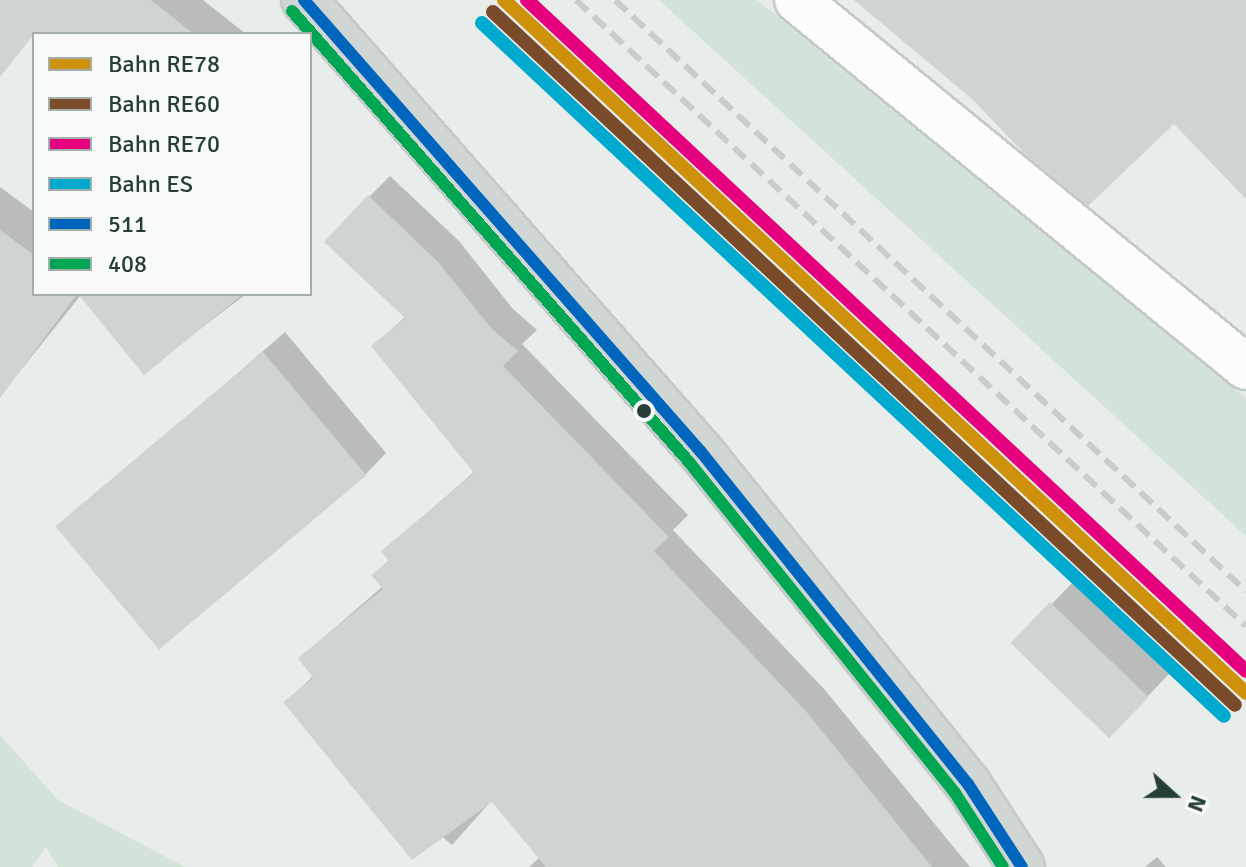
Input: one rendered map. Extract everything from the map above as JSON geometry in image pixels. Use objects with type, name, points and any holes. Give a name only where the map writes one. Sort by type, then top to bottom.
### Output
[{"type":"main road","points":[[304,0],[701,452],[968,784],[1022,867]]},
{"type":"lane","points":[[797,0],[1246,367]]},
{"type":"green space","points":[[659,0],[757,0],[1246,398],[1246,536]]},
{"type":"green space","points":[[0,735],[58,800],[185,867],[58,867],[46,847],[32,867],[0,867]]},
{"type":"building","points":[[0,0],[151,0],[191,32],[32,32],[32,37],[0,77]]},
{"type":"building","points":[[854,0],[1246,0],[1246,199],[1174,124],[1088,206],[1025,154],[972,99]]},
{"type":"building","points":[[368,195],[438,262],[492,329],[518,351],[503,366],[669,537],[654,551],[805,710],[932,867],[546,867],[492,802],[412,860],[283,702],[313,678],[298,658],[383,589],[371,575],[389,561],[381,551],[474,473],[371,346],[405,318],[324,242]]},
{"type":"building","points":[[0,230],[32,254],[32,296],[76,296],[0,398]]},
{"type":"building","points":[[80,296],[241,296],[144,375]]},
{"type":"building","points":[[263,352],[366,475],[159,650],[55,526]]},
{"type":"building","points":[[1050,602],[1149,697],[1109,738],[1010,643]]},
{"type":"railway","points":[[576,0],[1246,626]]},
{"type":"railway","points":[[615,0],[1246,591]]},
{"type":"rail line","name":"RE78","points":[[504,0],[1246,693]]},
{"type":"rail line","name":"RE70","points":[[527,0],[1246,671]]},
{"type":"rail line","name":"RE60","points":[[493,12],[1235,705]]},
{"type":"rail line","name":"ES","points":[[482,23],[1224,716]]},
{"type":"transit line","name":"511","points":[[304,0],[701,452],[968,784],[1022,867]]},
{"type":"transit line","name":"408","points":[[292,11],[310,32]]},
{"type":"transit line","name":"408","points":[[312,34],[689,462],[955,793],[1003,867]]}]
